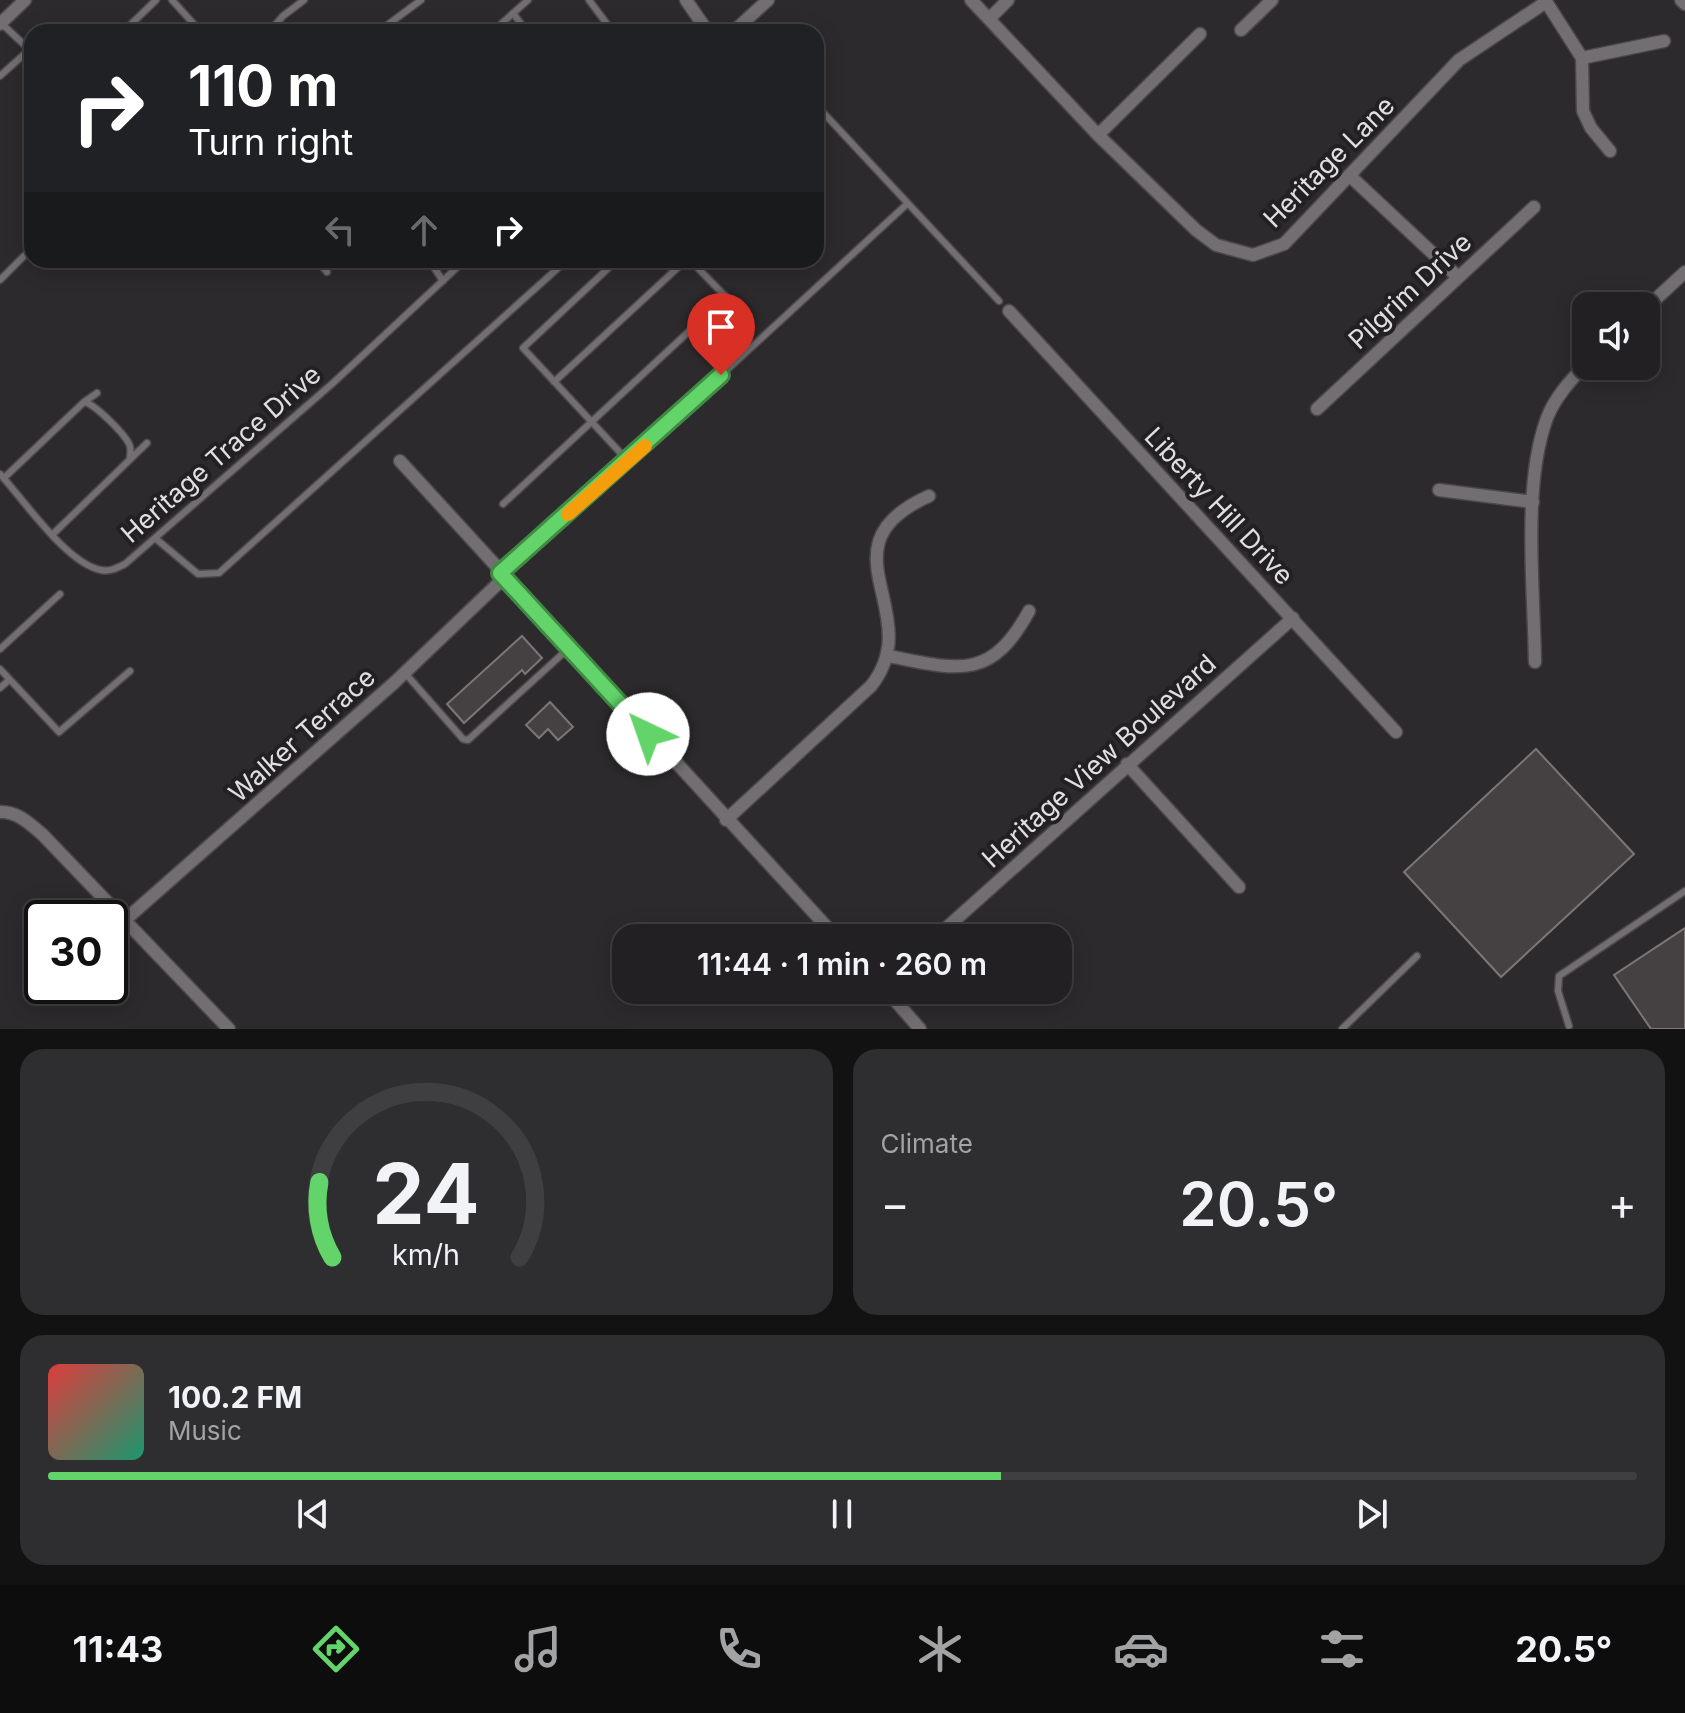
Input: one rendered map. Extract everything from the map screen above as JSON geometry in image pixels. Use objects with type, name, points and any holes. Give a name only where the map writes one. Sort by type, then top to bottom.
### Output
[{"type":"street","points":[[1,24],[25,0]]},
{"type":"street","points":[[686,0],[702,24]]},
{"type":"street","points":[[742,24],[768,0]]},
{"type":"street","name":"Heritage Lane","points":[[971,0],[1098,135],[1196,230],[1216,245],[1253,255],[1284,244],[1459,60],[1545,1]]},
{"type":"street","points":[[990,18],[1008,0]]},
{"type":"street","points":[[1241,30],[1272,0]]},
{"type":"street","points":[[1545,1],[1582,58],[1583,111],[1591,128],[1610,151]]},
{"type":"street","points":[[1098,135],[1200,34]]},
{"type":"street","points":[[1582,58],[1664,41]]},
{"type":"street","points":[[1349,175],[1457,276]]},
{"type":"street","name":"Pilgrim Drive","points":[[1317,409],[1534,207]]},
{"type":"street","points":[[1660,295],[1685,272]]},
{"type":"street","name":"Liberty Hill Drive","points":[[1009,311],[1396,732]]},
{"type":"street","points":[[1535,662],[1533,502],[1536,467],[1547,419],[1559,395],[1572,380]]},
{"type":"street","points":[[400,461],[824,924]]},
{"type":"street","points":[[1439,490],[1533,502]]},
{"type":"street","points":[[726,820],[871,686],[882,672],[889,656],[889,616],[875,566],[877,546],[884,526],[904,507],[929,496]]},
{"type":"street","name":"Walker Terrace","points":[[128,917],[405,673],[503,575]]},
{"type":"street","points":[[889,656],[963,667],[985,661],[1006,648],[1029,611]]},
{"type":"street","name":"Heritage View Boulevard","points":[[950,924],[1293,618]]},
{"type":"street","points":[[1127,764],[1239,887]]},
{"type":"street","points":[[0,812],[8,812],[25,820],[42,834],[106,900]]},
{"type":"street","points":[[128,923],[229,1029]]},
{"type":"street","points":[[898,1004],[920,1029]]},
{"type":"lane","points":[[134,24],[156,0]]},
{"type":"lane","points":[[172,0],[194,24]]},
{"type":"lane","points":[[287,0],[293,8]]},
{"type":"lane","points":[[277,24],[304,0]]},
{"type":"lane","points":[[389,24],[421,0]]},
{"type":"lane","points":[[501,24],[528,0]]},
{"type":"lane","points":[[589,0],[607,24]]},
{"type":"lane","points":[[513,13],[521,24]]},
{"type":"lane","points":[[1,24],[24,45]]},
{"type":"lane","points":[[0,76],[24,57]]},
{"type":"lane","points":[[824,114],[999,301]]},
{"type":"lane","points":[[503,575],[907,204]]},
{"type":"lane","points":[[0,280],[24,256]]},
{"type":"lane","points":[[324,268],[327,272]]},
{"type":"lane","points":[[434,268],[443,281]]},
{"type":"lane","name":"Heritage Trace Drive","points":[[2,476],[78,559],[102,571],[111,571],[125,564],[333,383],[389,327],[457,268]]},
{"type":"lane","points":[[155,538],[198,574],[212,576],[227,568],[558,268]]},
{"type":"lane","points":[[608,268],[523,348],[628,461]]},
{"type":"lane","points":[[554,382],[679,268]]},
{"type":"lane","points":[[503,504],[726,297],[696,268]]},
{"type":"lane","points":[[2,476],[97,393]]},
{"type":"lane","points":[[84,402],[100,411],[118,431],[130,446],[130,459]]},
{"type":"lane","points":[[53,534],[147,443]]},
{"type":"lane","points":[[0,649],[60,594]]},
{"type":"lane","points":[[405,673],[463,739],[468,740],[570,647]]},
{"type":"lane","points":[[0,669],[59,732],[68,728],[130,671]]},
{"type":"lane","points":[[0,688],[9,680]]},
{"type":"lane","points":[[1569,1026],[1558,991],[1559,976],[1685,891]]},
{"type":"lane","points":[[1342,1029],[1417,956]]},
{"type":"building","points":[[522,636],[542,658],[525,674],[522,670],[464,723],[447,704]]},
{"type":"building","points":[[550,702],[573,727],[558,740],[548,729],[539,738],[526,725]]},
{"type":"building","points":[[1536,749],[1634,854],[1501,977],[1404,872]]},
{"type":"building","points":[[1685,928],[1685,1029],[1651,1029],[1614,975]]},
{"type":"slow traffic","points":[[568,514],[645,446]]},
{"type":"route","points":[[648,734],[500,573],[721,375]]}]
